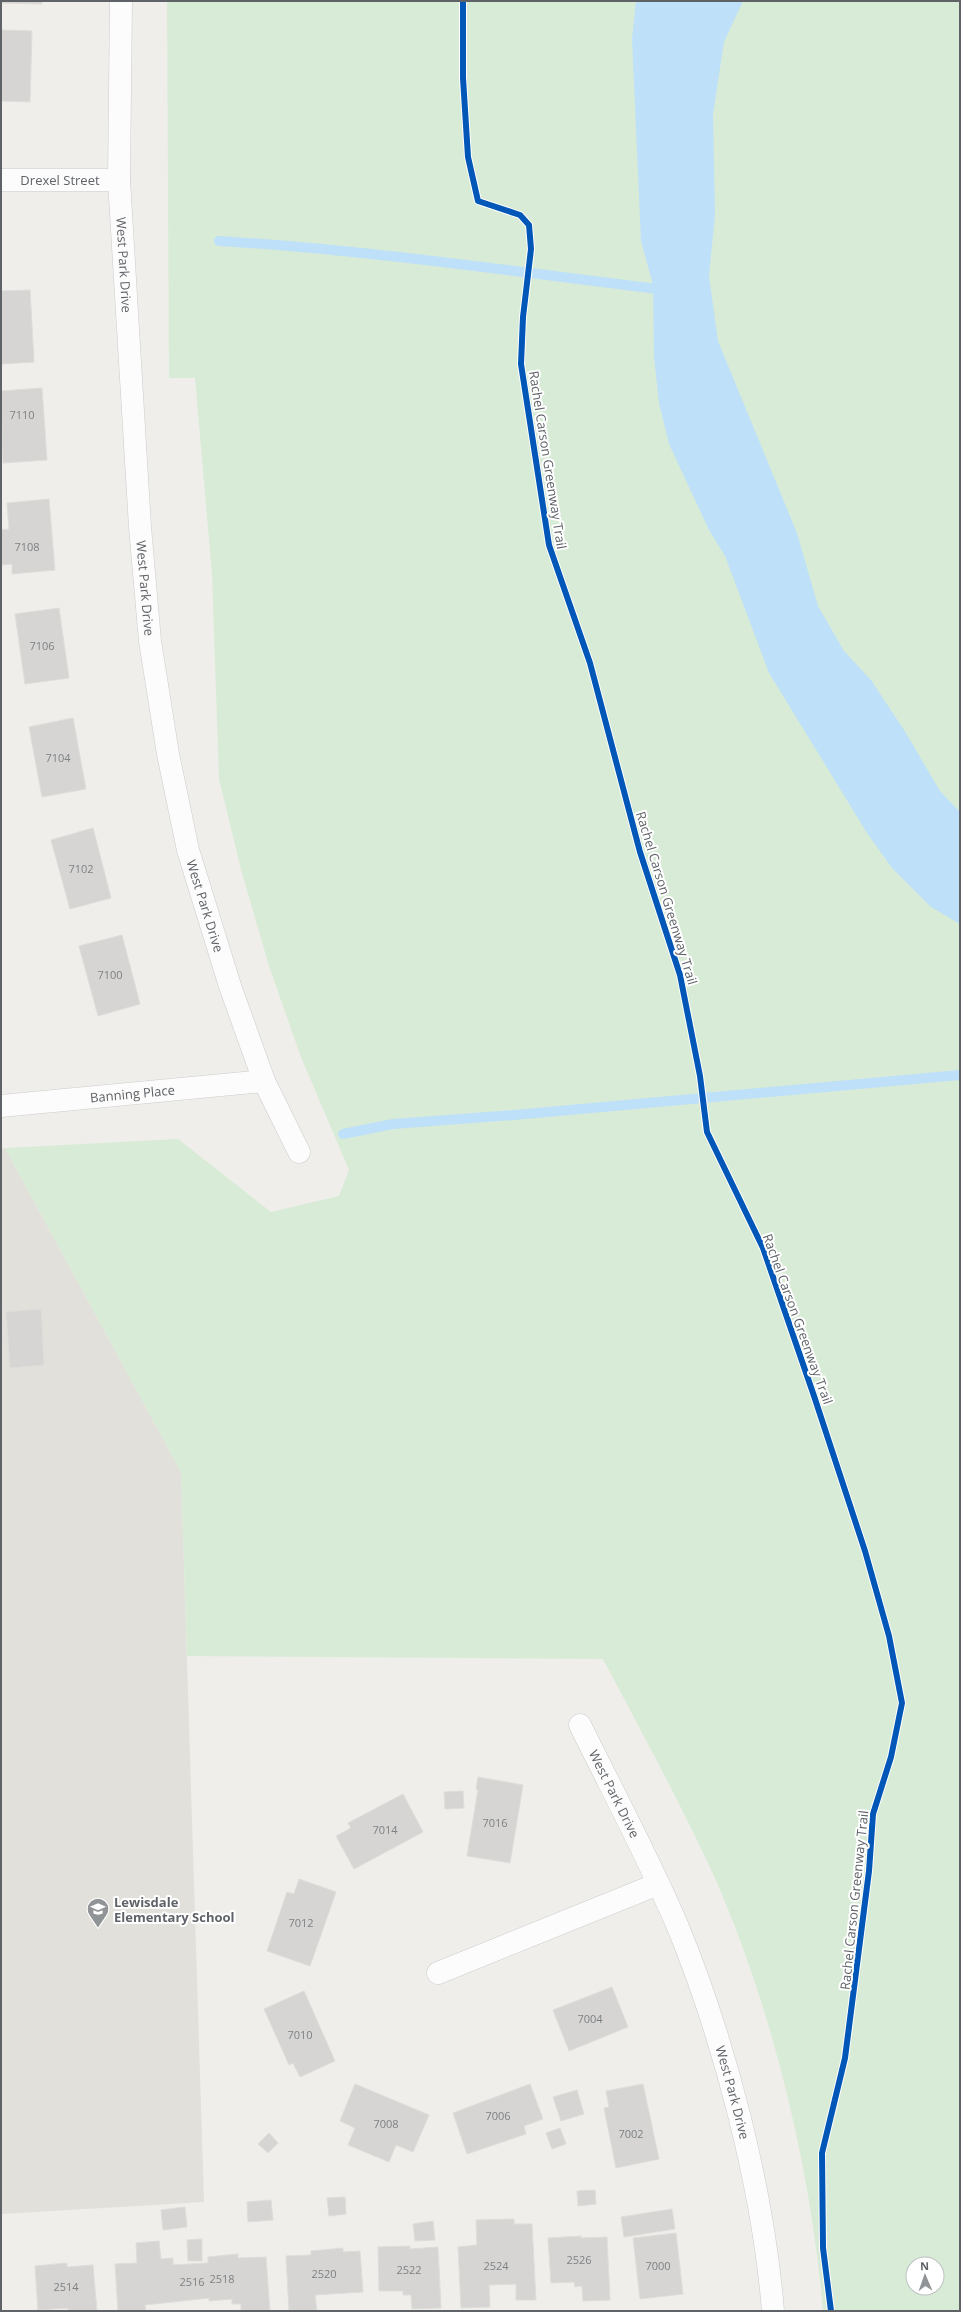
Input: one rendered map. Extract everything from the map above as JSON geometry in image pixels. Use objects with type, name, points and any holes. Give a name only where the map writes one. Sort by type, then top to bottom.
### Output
[{"type":"street","name":"West Park Drive","points":[[121,1],[119,180],[140,527],[150,641],[168,754],[188,850],[230,986],[264,1081],[299,1152]]},
{"type":"street","name":"Drexel Street","points":[[1,180],[119,180]]},
{"type":"street","name":"Banning Place","points":[[1,1106],[264,1081]]},
{"type":"street","name":"West Park Drive","points":[[580,1725],[658,1884],[696,1973],[726,2070],[755,2189],[773,2311]]},
{"type":"street","points":[[438,1973],[658,1884]]},
{"type":"shaded area","name":"Lewisdale Elementary School","points":[[5,1148],[181,1472],[204,2202],[1,2214],[1,1149]]},
{"type":"green space","points":[[167,1],[960,1],[960,2311],[823,2311],[809,2201],[799,2145],[786,2089],[754,1979],[735,1926],[701,1848],[603,1659],[187,1656],[181,1472],[5,1148],[178,1139],[271,1212],[339,1196],[349,1170],[301,1057],[269,966],[242,873],[219,779],[212,574],[195,378],[169,378]]},
{"type":"water","points":[[636,1],[743,1],[724,42],[713,114],[715,215],[709,276],[718,341],[797,533],[818,606],[844,651],[871,680],[906,733],[940,791],[960,812],[960,924],[931,907],[892,868],[867,833],[769,673],[725,556],[709,530],[669,444],[659,403],[654,357],[653,285],[641,241],[632,39]]},
{"type":"building","points":[[1,1],[42,1],[42,4],[1,3]]},
{"type":"building","points":[[1,30],[32,31],[30,102],[1,101]]},
{"type":"building","points":[[30,290],[34,362],[1,364],[1,291]]},
{"type":"building","points":[[42,388],[47,460],[3,463],[1,391]]},
{"type":"building","points":[[49,499],[55,570],[12,574],[12,564],[1,565],[1,530],[9,529],[7,503]]},
{"type":"building","points":[[59,608],[69,678],[25,684],[15,614]]},
{"type":"building","points":[[73,718],[86,789],[42,797],[29,727]]},
{"type":"building","points":[[93,828],[111,898],[70,909],[51,840]]},
{"type":"building","points":[[122,935],[140,1004],[98,1016],[79,946]]},
{"type":"building","points":[[41,1309],[44,1365],[10,1368],[6,1312]]},
{"type":"building","points":[[478,1777],[523,1785],[510,1863],[467,1856],[478,1790],[476,1789]]},
{"type":"building","points":[[463,1791],[464,1808],[445,1809],[444,1792]]},
{"type":"building","points":[[403,1794],[423,1832],[354,1869],[336,1836],[351,1828],[348,1823]]},
{"type":"building","points":[[299,1879],[336,1892],[310,1966],[267,1951],[287,1892],[294,1894]]},
{"type":"building","points":[[612,1987],[628,2027],[569,2051],[553,2010]]},
{"type":"building","points":[[304,1991],[335,2061],[300,2077],[293,2063],[289,2065],[264,2009]]},
{"type":"building","points":[[355,2084],[429,2115],[413,2152],[396,2145],[389,2162],[348,2145],[355,2128],[340,2121]]},
{"type":"building","points":[[530,2084],[543,2119],[524,2126],[526,2134],[467,2154],[453,2113]]},
{"type":"building","points":[[643,2084],[659,2159],[616,2168],[604,2108],[609,2107],[606,2091]]},
{"type":"building","points":[[577,2090],[584,2114],[561,2121],[553,2097]]},
{"type":"building","points":[[560,2128],[566,2144],[552,2149],[546,2133]]},
{"type":"building","points":[[269,2133],[278,2143],[268,2153],[258,2144]]},
{"type":"building","points":[[595,2190],[596,2204],[578,2206],[577,2191]]},
{"type":"building","points":[[345,2197],[346,2214],[329,2216],[327,2198]]},
{"type":"building","points":[[271,2200],[273,2220],[248,2222],[247,2202]]},
{"type":"building","points":[[185,2207],[187,2227],[163,2230],[161,2210]]},
{"type":"building","points":[[672,2209],[675,2229],[624,2237],[621,2217]]},
{"type":"building","points":[[514,2219],[514,2224],[532,2224],[536,2300],[516,2300],[516,2284],[489,2285],[490,2307],[461,2308],[458,2247],[477,2245],[476,2220]]},
{"type":"building","points":[[433,2221],[435,2240],[415,2241],[413,2224]]},
{"type":"building","points":[[676,2233],[683,2294],[640,2299],[633,2238]]},
{"type":"building","points":[[581,2236],[581,2238],[607,2237],[610,2300],[583,2301],[582,2286],[575,2287],[574,2282],[551,2283],[548,2238]]},
{"type":"building","points":[[202,2239],[202,2261],[188,2261],[187,2240]]},
{"type":"building","points":[[159,2241],[161,2259],[173,2258],[173,2265],[208,2263],[208,2257],[238,2254],[238,2258],[266,2257],[270,2311],[241,2311],[241,2304],[232,2304],[232,2299],[209,2301],[209,2298],[145,2305],[146,2311],[118,2311],[115,2264],[137,2263],[136,2243]]},
{"type":"building","points":[[410,2246],[410,2249],[438,2247],[441,2308],[412,2309],[411,2295],[403,2295],[403,2291],[379,2291],[378,2247]]},
{"type":"building","points":[[343,2248],[343,2252],[360,2251],[363,2292],[315,2295],[317,2311],[289,2311],[286,2256],[311,2255],[311,2251]]},
{"type":"building","points":[[67,2263],[67,2267],[93,2265],[97,2311],[68,2311],[68,2308],[38,2310],[35,2266]]},
{"type":"waterway","points":[[219,241],[387,256],[666,290]]},
{"type":"waterway","points":[[343,1134],[393,1124],[514,1115],[960,1075]]},
{"type":"cycle path","name":"Rachel Carson Greenway Trail","points":[[463,1],[463,78],[468,157],[478,201],[520,215],[529,225],[531,249],[523,317],[521,364],[549,545],[590,663],[640,852],[680,975],[700,1076],[707,1132],[763,1248],[814,1396],[865,1551],[889,1636],[902,1703],[891,1757],[873,1814],[869,1871],[845,2058],[822,2153],[823,2248],[831,2311]]},
{"type":"place","name":"Lewisdale Elementary School","points":[[98,1928]]}]
